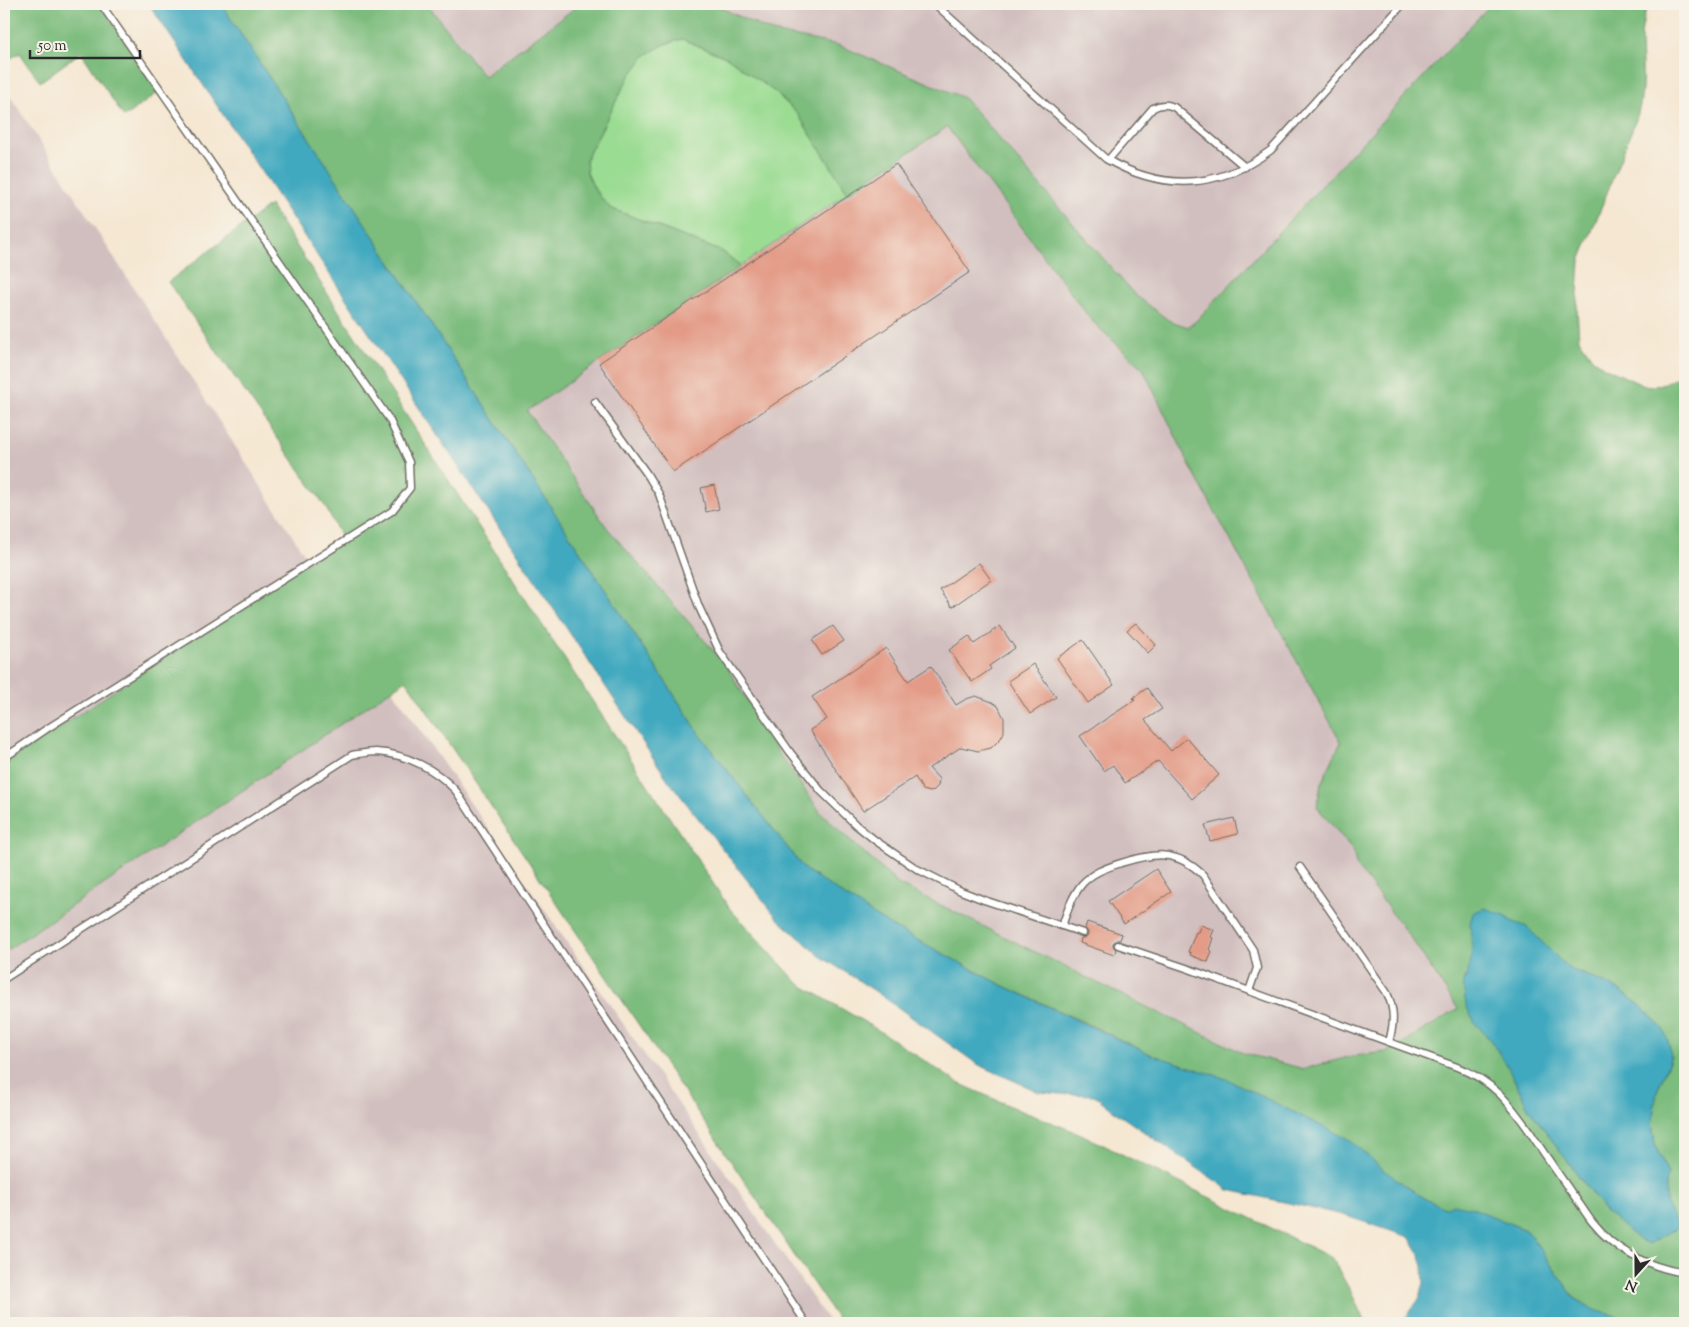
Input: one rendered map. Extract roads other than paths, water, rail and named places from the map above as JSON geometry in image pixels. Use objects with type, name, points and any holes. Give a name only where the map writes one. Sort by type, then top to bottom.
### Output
[{"type":"lane","points":[[4,758],[48,728],[392,511],[410,488],[409,462],[389,419],[102,4]]},
{"type":"lane","points":[[935,4],[1097,152],[1133,173],[1174,182],[1205,180],[1225,175],[1245,167],[1262,156],[1278,143],[1403,4]]},
{"type":"lane","points":[[1108,160],[1153,108],[1163,104],[1174,107],[1245,167]]},
{"type":"lane","points":[[596,402],[647,474],[658,494],[699,607],[720,652],[790,752],[821,790],[844,814],[876,841],[917,869],[977,897],[1083,933]]},
{"type":"lane","points":[[4,979],[352,755],[375,752],[398,755],[431,769],[445,779],[456,791],[806,1323]]},
{"type":"lane","points":[[1062,926],[1080,886],[1100,870],[1145,856],[1162,854],[1178,858],[1188,862],[1203,875],[1253,950],[1257,968],[1249,991]]},
{"type":"lane","points":[[1300,867],[1386,993],[1394,1019],[1389,1042]]},
{"type":"lane","points":[[1118,945],[1469,1072],[1491,1085],[1510,1104],[1585,1213],[1605,1236],[1616,1246],[1643,1261],[1664,1269],[1685,1273]]},
{"type":"water","points":[[149,4],[221,4],[701,736],[804,869],[889,925],[1002,985],[1150,1054],[1227,1079],[1350,1140],[1382,1169],[1427,1200],[1445,1208],[1453,1204],[1473,1208],[1525,1230],[1575,1299],[1597,1311],[1644,1323],[1397,1323],[1407,1316],[1419,1299],[1424,1283],[1423,1266],[1418,1251],[1409,1237],[1343,1215],[1229,1190],[1118,1114],[1094,1095],[1039,1092],[977,1064],[875,991],[820,956],[778,919],[668,780]]},
{"type":"water","points":[[1484,908],[1502,914],[1511,921],[1527,927],[1568,968],[1616,988],[1640,1005],[1663,1029],[1671,1056],[1657,1091],[1652,1123],[1655,1145],[1668,1174],[1666,1204],[1678,1227],[1649,1244],[1639,1240],[1604,1210],[1529,1109],[1507,1065],[1491,1041],[1475,1023],[1466,1006],[1463,984],[1468,972],[1472,950],[1470,923],[1473,913]]}]
